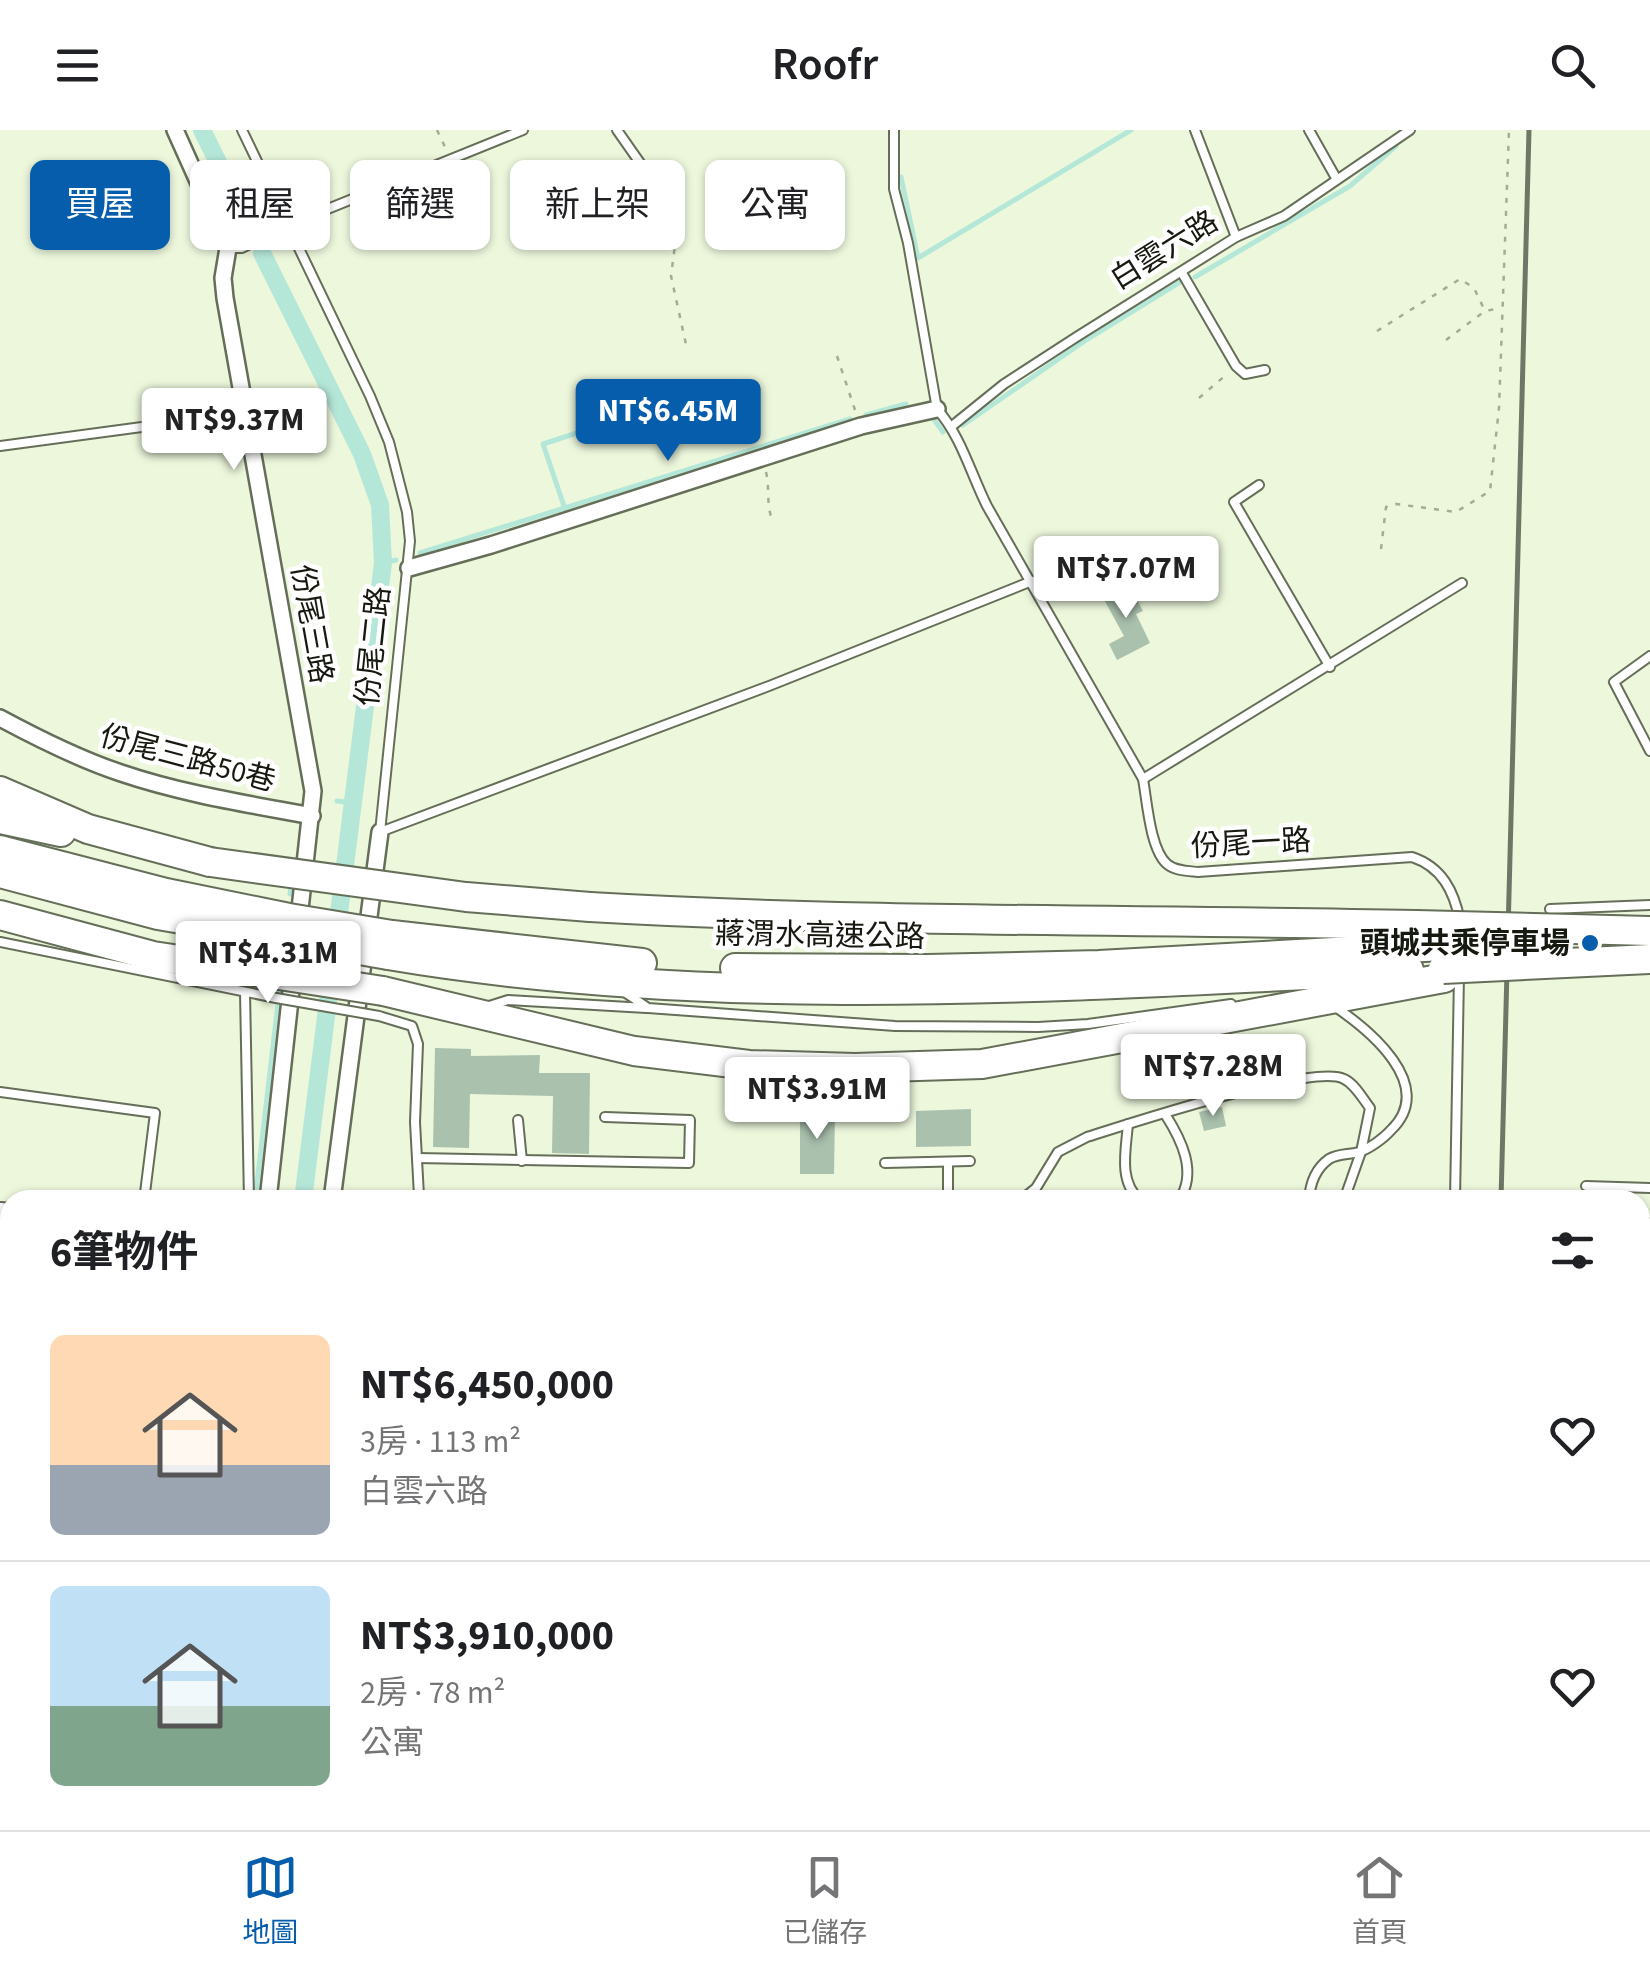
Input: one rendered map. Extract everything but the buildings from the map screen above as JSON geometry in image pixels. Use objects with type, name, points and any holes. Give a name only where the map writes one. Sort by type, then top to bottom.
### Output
[{"type":"highway","points":[[0,791],[88,829],[210,862]]},
{"type":"highway","points":[[0,819],[210,862],[466,897],[590,907],[755,916],[1134,919],[1650,932]]},
{"type":"highway","name":"蔣渭水高速公路","points":[[0,850],[287,927]]},
{"type":"highway","name":"蔣渭水高速公路","points":[[0,873],[158,915],[287,927],[390,945],[759,970],[1098,965],[1482,967],[1650,958]]},
{"type":"highway","points":[[0,916],[277,986],[381,1004],[472,1011],[652,1054],[749,1066],[982,1064],[1326,1001],[1443,964]]},
{"type":"highway","name":"蔣渭水高速公路","points":[[390,945],[474,969],[775,989],[878,990],[1204,981],[1443,964],[1650,932]]},
{"type":"street","name":"份尾三路","points":[[175,130],[190,163]]},
{"type":"street","name":"份尾三路","points":[[228,250],[223,278],[225,298],[310,765],[312,816],[269,1190]]},
{"type":"street","points":[[409,568],[861,426],[937,409]]},
{"type":"street","name":"份尾三路50巷","points":[[0,718],[80,758],[120,773],[177,789],[312,816]]},
{"type":"street","name":"份尾二路","points":[[333,1190],[380,832]]},
{"type":"lane","name":"份尾二路","points":[[242,130],[257,160]]},
{"type":"lane","points":[[330,208],[523,130]]},
{"type":"lane","points":[[617,130],[638,160]]},
{"type":"lane","points":[[894,130],[894,188],[908,243],[937,409]]},
{"type":"lane","points":[[1196,130],[1236,237]]},
{"type":"lane","points":[[1309,130],[1336,178]]},
{"type":"lane","name":"白雲六路","points":[[952,426],[1004,384],[1236,237],[1284,216],[1410,130]]},
{"type":"lane","name":"份尾二路","points":[[300,250],[389,442],[406,512],[409,568],[380,832]]},
{"type":"lane","points":[[1182,273],[1236,366],[1245,374],[1265,370]]},
{"type":"lane","name":"份尾一路","points":[[937,409],[952,426],[987,506],[1143,779],[1158,852],[1172,868],[1198,872],[1412,857],[1428,862],[1446,880],[1460,919],[1455,1190]]},
{"type":"lane","points":[[0,446],[246,413]]},
{"type":"lane","points":[[1259,486],[1234,502],[1330,667]]},
{"type":"lane","points":[[380,832],[768,686],[1032,580]]},
{"type":"lane","points":[[1143,779],[1462,583]]},
{"type":"lane","points":[[1650,656],[1614,682],[1650,751]]},
{"type":"lane","points":[[1550,909],[1650,905]]},
{"type":"lane","points":[[0,942],[244,992],[277,986]]},
{"type":"lane","points":[[607,980],[648,1008]]},
{"type":"lane","points":[[244,992],[249,1190]]},
{"type":"lane","points":[[472,1011],[508,1000],[915,1027],[1038,1027],[1234,1004]]},
{"type":"lane","points":[[1254,1001],[1288,1008]]},
{"type":"lane","points":[[1310,1190],[1322,1165],[1342,1154],[1361,1152],[1391,1131],[1405,1102],[1398,1066],[1373,1034],[1326,1001]]},
{"type":"lane","points":[[381,1004],[416,1034],[417,1190]]},
{"type":"lane","points":[[1034,1190],[1058,1152],[1087,1138],[1286,1079],[1324,1074],[1344,1078],[1370,1108],[1361,1152],[1346,1190]]},
{"type":"lane","points":[[0,1092],[155,1112],[145,1190]]},
{"type":"lane","points":[[1165,1114],[1182,1141],[1188,1173],[1182,1190]]},
{"type":"lane","points":[[417,1158],[689,1164],[690,1120],[605,1117]]},
{"type":"lane","points":[[518,1120],[522,1161]]},
{"type":"lane","points":[[1128,1124],[1124,1169],[1131,1190]]},
{"type":"lane","points":[[885,1163],[970,1160]]},
{"type":"lane","points":[[948,1162],[948,1190]]},
{"type":"lane","points":[[1586,1186],[1650,1188]]},
{"type":"path","points":[[437,130],[450,158]]},
{"type":"path","points":[[1381,549],[1386,507],[1396,504],[1456,512],[1490,492],[1496,454],[1508,130]]},
{"type":"path","points":[[674,250],[671,276],[687,349]]},
{"type":"path","points":[[1376,331],[1460,279],[1474,288],[1485,312]]},
{"type":"path","points":[[1446,340],[1485,312],[1502,307]]},
{"type":"path","points":[[837,356],[861,426]]},
{"type":"path","points":[[1199,398],[1236,366]]},
{"type":"path","points":[[761,457],[770,486],[768,509],[772,519]]},
{"type":"waterway","points":[[202,130],[217,160]]},
{"type":"waterway","points":[[901,177],[918,258],[1131,130]]},
{"type":"waterway","points":[[1195,277],[1350,186],[1396,146]]},
{"type":"waterway","points":[[262,253],[362,454],[380,505],[383,563],[304,1190]]},
{"type":"waterway","points":[[963,425],[1086,340],[1180,282]]},
{"type":"waterway","points":[[565,509],[543,444],[691,396]]},
{"type":"waterway","points":[[866,415],[906,404]]},
{"type":"waterway","points":[[930,414],[943,432]]},
{"type":"waterway","points":[[420,553],[850,419]]},
{"type":"waterway","points":[[383,563],[396,560]]},
{"type":"waterway","points":[[337,801],[353,803]]},
{"type":"waterway","points":[[290,894],[292,881]]},
{"type":"waterway","points":[[256,1190],[280,986]]},
{"type":"railway","points":[[1501,1190],[1529,130]]},
{"type":"place","name":"頭城共乘停車場","points":[[1590,943]]}]
